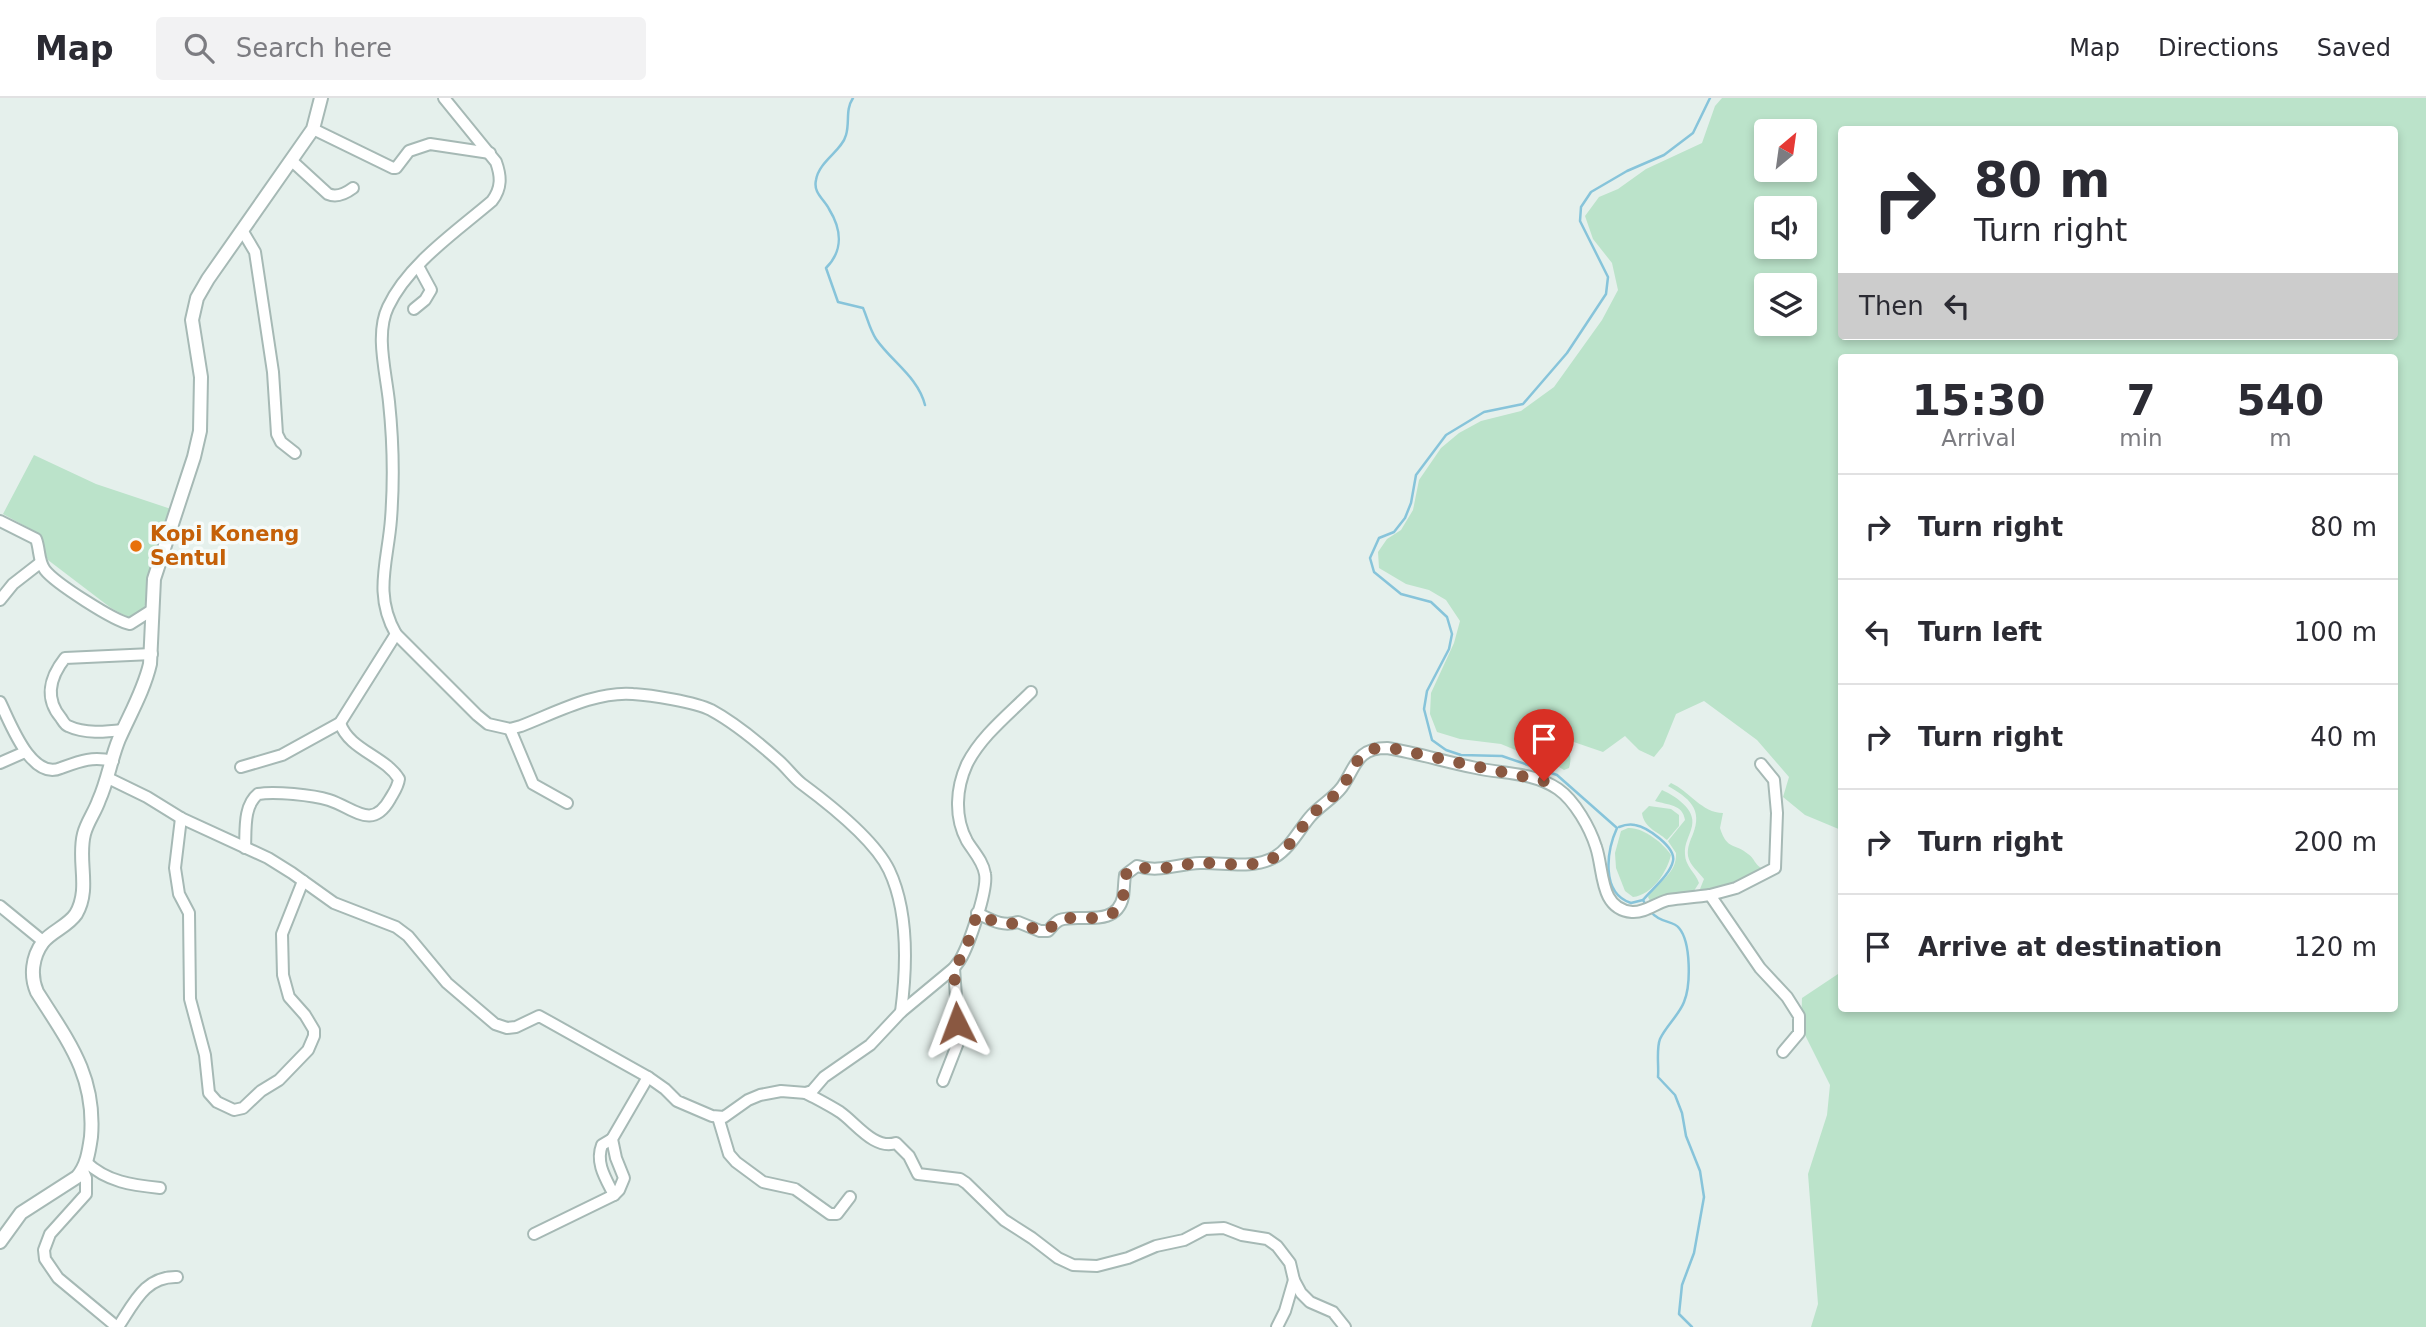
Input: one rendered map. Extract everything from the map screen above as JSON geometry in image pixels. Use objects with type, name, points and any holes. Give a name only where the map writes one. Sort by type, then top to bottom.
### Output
[{"type":"street","points":[[177,1277],[166,1277],[151,1283],[118,1327],[58,1278],[45,1259],[44,1250],[50,1234],[86,1194],[84,1166],[92,1127],[86,1076],[75,1052],[33,982],[34,960],[44,942],[70,921],[78,908],[85,883],[84,835],[108,778],[123,730],[147,677],[152,653],[154,579],[200,431],[202,384],[192,320],[194,309],[208,279],[313,129],[321,98]]},
{"type":"street","points":[[444,98],[496,162],[500,173],[497,194],[405,279],[384,317],[382,328],[393,469],[391,521],[384,558],[383,590],[388,616],[396,634],[488,724],[510,729],[588,701],[620,693],[646,695],[710,709],[737,728],[778,760],[800,783],[818,795],[863,836],[885,862],[897,892],[903,922],[901,1012]]},
{"type":"street","points":[[313,129],[393,168],[396,168],[409,151],[430,144],[489,153]]},
{"type":"street","points":[[292,161],[328,194],[342,195],[353,188]]},
{"type":"street","points":[[242,230],[255,252],[273,372],[276,434],[281,442],[295,453]]},
{"type":"street","points":[[414,309],[425,300],[431,290],[418,266]]},
{"type":"street","points":[[0,521],[36,538],[40,562],[48,574],[119,621],[130,624],[152,610]]},
{"type":"street","points":[[0,600],[13,584],[40,562]]},
{"type":"street","points":[[241,767],[282,755],[340,723],[396,634]]},
{"type":"street","points":[[123,730],[96,733],[67,726],[52,707],[50,690],[53,679],[65,658],[152,653]]},
{"type":"street","points":[[806,1093],[870,1045],[901,1012],[954,968],[965,952],[985,887],[985,874],[962,830],[958,807],[960,783],[976,748],[1031,692]]},
{"type":"street","points":[[0,702],[25,752],[38,764],[52,771],[85,758],[113,761]]},
{"type":"street","points":[[245,848],[248,811],[251,800],[257,794],[320,798],[363,815],[379,814],[385,809],[399,779],[350,739],[340,723]]},
{"type":"street","points":[[510,729],[533,784],[567,803]]},
{"type":"street","points":[[977,914],[999,923],[1008,925],[1018,922],[1040,931],[1048,931],[1058,920],[1094,920],[1114,911],[1123,899],[1125,875],[1137,866],[1156,870],[1199,863],[1241,865],[1271,859],[1283,849],[1311,815],[1341,789],[1360,757],[1372,749],[1387,747],[1476,768],[1522,775],[1544,781],[1560,790],[1594,840],[1601,877],[1613,903],[1628,911],[1643,910],[1666,901],[1710,895],[1736,888],[1775,868],[1777,813],[1774,780],[1760,764]]},
{"type":"street","points":[[0,763],[25,752]]},
{"type":"street","points":[[108,778],[181,818],[268,858],[334,904],[384,921],[408,936],[447,983],[495,1024],[508,1028],[516,1027],[539,1016],[648,1077],[666,1089],[677,1101],[718,1117],[730,1115],[748,1100],[760,1095],[781,1091],[806,1093],[836,1110],[876,1141],[884,1144],[896,1143],[918,1174],[960,1179],[967,1183],[1004,1220],[1058,1258],[1073,1265],[1097,1266],[1128,1258],[1156,1246],[1184,1240],[1205,1229],[1224,1228],[1242,1235],[1267,1239],[1277,1246],[1290,1263],[1301,1293],[1310,1302],[1333,1312],[1345,1327]]},
{"type":"street","points":[[181,818],[175,868],[179,894],[189,913],[190,999],[205,1055],[209,1093],[217,1102],[234,1110],[243,1108],[261,1091],[279,1080],[307,1049],[314,1036],[314,1030],[305,1015],[289,997],[281,956],[282,934],[303,881]]},
{"type":"street","points":[[1710,895],[1760,968],[1787,997],[1799,1016],[1798,1033],[1783,1052]]},
{"type":"street","points":[[0,906],[44,942]]},
{"type":"street","points":[[943,1081],[959,1040],[954,968]]},
{"type":"street","points":[[614,1195],[601,1167],[599,1155],[602,1145],[612,1139],[648,1077]]},
{"type":"street","points":[[718,1117],[732,1159],[763,1182],[795,1189],[830,1214],[837,1214],[850,1197]]},
{"type":"street","points":[[534,1234],[614,1195],[619,1190],[624,1178],[612,1139]]},
{"type":"street","points":[[84,1166],[122,1183],[160,1188]]},
{"type":"street","points":[[0,1242],[22,1213],[66,1185],[84,1166]]},
{"type":"street","points":[[1277,1327],[1294,1280]]},
{"type":"green space","points":[[1722,98],[2426,98],[2426,1327],[1811,1327],[1818,1304],[1808,1174],[1827,1115],[1830,1085],[1801,1027],[1802,998],[1838,974],[1838,1012],[2398,1012],[2398,354],[1838,354],[1838,829],[1805,815],[1783,797],[1789,777],[1757,740],[1704,701],[1676,714],[1663,746],[1654,757],[1639,750],[1625,736],[1603,752],[1565,739],[1560,740],[1560,745],[1570,757],[1569,768],[1564,770],[1547,760],[1501,744],[1460,739],[1437,732],[1430,714],[1431,693],[1454,643],[1460,621],[1446,600],[1429,590],[1406,584],[1379,568],[1378,552],[1387,539],[1401,530],[1413,510],[1419,480],[1441,448],[1459,433],[1481,421],[1521,411],[1554,387],[1602,320],[1618,290],[1612,263],[1593,239],[1585,216],[1599,197],[1618,189],[1646,169],[1702,143],[1715,106]]},
{"type":"green space","points":[[34,455],[96,484],[171,509],[143,612],[131,619],[111,608],[48,560],[34,531],[3,514]]},
{"type":"green space","points":[[1671,783],[1702,806],[1723,813],[1720,828],[1726,840],[1748,854],[1764,870],[1747,880],[1698,894],[1704,879],[1690,863],[1688,856],[1696,825],[1695,811],[1688,800],[1668,786]]},
{"type":"green space","points":[[1662,790],[1678,800],[1691,814],[1692,826],[1685,846],[1685,858],[1699,883],[1692,894],[1651,903],[1648,897],[1670,872],[1675,861],[1676,853],[1668,841],[1685,820],[1678,808],[1655,801]]},
{"type":"green space","points":[[1649,806],[1671,809],[1679,815],[1679,826],[1667,840],[1645,822],[1642,813]]},
{"type":"green space","points":[[1628,828],[1640,830],[1652,837],[1671,855],[1658,882],[1646,892],[1633,897],[1625,891],[1616,868],[1615,853],[1621,831]]},
{"type":"waterway","points":[[853,98],[844,141],[821,167],[815,185],[833,217],[838,232],[838,247],[826,268],[838,302],[863,308],[876,339],[917,386],[925,405]]},
{"type":"waterway","points":[[1647,907],[1643,900],[1631,903],[1621,898],[1610,881],[1609,859],[1617,828],[1557,775],[1502,756],[1461,755],[1446,750],[1432,740],[1424,709],[1427,691],[1449,649],[1452,634],[1447,617],[1431,602],[1401,594],[1374,572],[1370,558],[1379,538],[1394,532],[1405,518],[1416,475],[1446,435],[1484,412],[1523,404],[1567,353],[1606,294],[1608,277],[1580,221],[1581,207],[1591,192],[1627,171],[1664,155],[1693,133],[1710,98]]},
{"type":"waterway","points":[[1619,827],[1633,825],[1646,830],[1660,838],[1673,856],[1668,871],[1643,900]]},
{"type":"waterway","points":[[1651,912],[1679,928],[1688,953],[1686,995],[1682,1007],[1660,1039],[1658,1077],[1675,1095],[1682,1113],[1686,1136],[1700,1171],[1704,1197],[1694,1253],[1682,1285],[1679,1314],[1692,1327]]},
{"type":"place","name":"Kopi Koneng Sentul","points":[[136,546]]},
{"type":"route","points":[[957,1023],[954,968],[965,952],[977,914],[999,923],[1008,925],[1018,922],[1032,925],[1040,931],[1048,931],[1058,920],[1094,920],[1114,911],[1123,899],[1125,875],[1137,866],[1156,870],[1199,863],[1241,865],[1271,859],[1294,838],[1311,815],[1338,792],[1360,757],[1372,749],[1387,747],[1544,781]]}]
